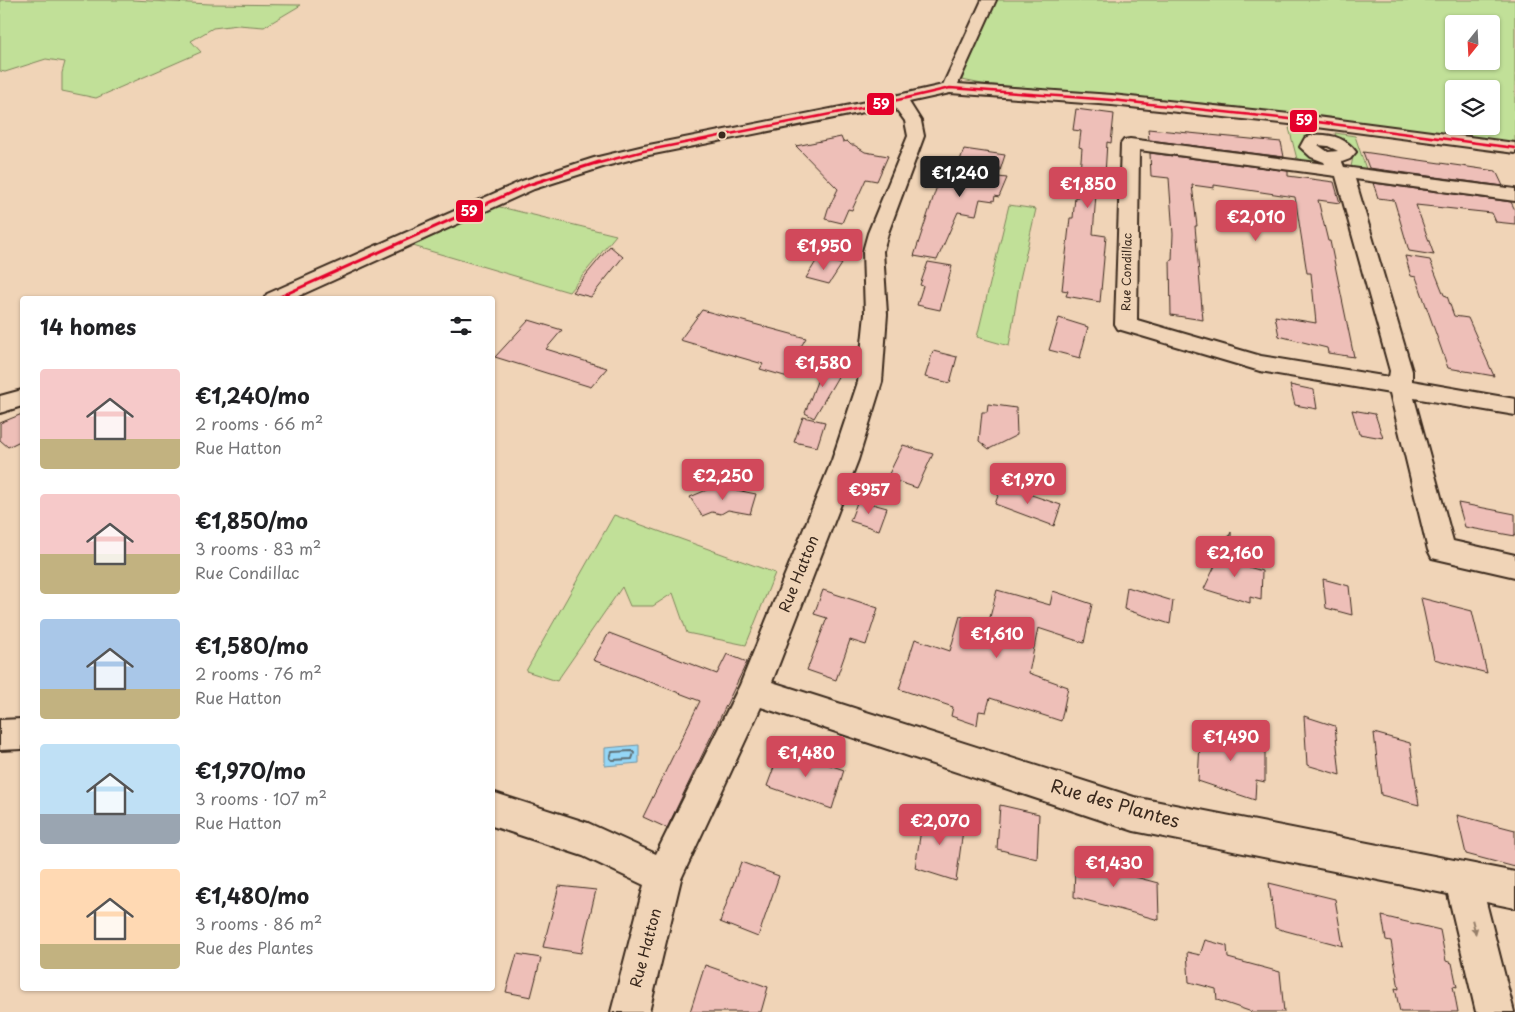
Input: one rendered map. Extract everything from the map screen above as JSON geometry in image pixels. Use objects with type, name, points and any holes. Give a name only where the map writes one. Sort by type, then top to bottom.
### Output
[{"type":"street","points":[[950,88],[951,80],[989,0]]},
{"type":"street","points":[[281,296],[519,188],[559,174],[644,151],[950,88],[1112,100],[1317,122],[1515,148]]},
{"type":"street","name":"Rue Hatton","points":[[630,1012],[664,876],[753,690],[845,460],[870,382],[876,314],[874,251],[878,233],[916,136],[916,128],[910,116],[898,100]]},
{"type":"street","points":[[1317,122],[1370,220],[1363,234],[1382,308],[1401,371],[1409,389],[1442,550],[1515,566]]},
{"type":"street","name":"Rue Condillac","points":[[1409,389],[1260,363],[1126,324],[1130,144],[1339,163],[1515,195]]},
{"type":"street","points":[[1409,389],[1515,407]]},
{"type":"street","points":[[0,405],[20,399]]},
{"type":"street","name":"Rue des Plantes","points":[[753,690],[1134,814],[1515,890]]},
{"type":"street","points":[[0,735],[20,734]]},
{"type":"street","points":[[495,811],[588,840],[664,876]]},
{"type":"street","points":[[1462,880],[1495,1012]]},
{"type":"green space","points":[[0,0],[132,0],[210,4],[301,5],[264,27],[238,25],[213,28],[191,41],[201,52],[96,98],[62,91],[62,73],[65,62],[46,59],[5,72],[0,71]]},
{"type":"green space","points":[[989,0],[1515,0],[1515,145],[1210,104],[982,84],[962,80]]},
{"type":"green space","points":[[1289,128],[1313,132],[1313,135],[1306,137],[1303,144],[1316,158],[1317,166],[1298,163]]},
{"type":"green space","points":[[1335,133],[1355,136],[1366,169],[1351,167],[1354,152],[1336,137]]},
{"type":"green space","points":[[1009,205],[1036,209],[1020,279],[1009,346],[977,337]]},
{"type":"green space","points":[[496,206],[616,235],[569,292],[413,246]]},
{"type":"green space","points":[[614,515],[775,573],[746,645],[687,633],[673,593],[653,606],[630,606],[622,587],[557,681],[526,671]]},
{"type":"water","points":[[639,745],[639,763],[605,766],[605,748]]},
{"type":"building","points":[[1076,109],[1114,114],[1111,143],[1107,142],[1105,175],[1101,175],[1099,195],[1096,194],[1093,234],[1106,236],[1100,302],[1066,296],[1068,291],[1062,290],[1070,218],[1073,218],[1075,197],[1078,197],[1082,148],[1079,147],[1081,131],[1073,130]]},
{"type":"building","points":[[1148,129],[1281,142],[1284,157],[1149,140]]},
{"type":"building","points":[[841,137],[843,142],[847,141],[865,152],[888,156],[877,181],[866,179],[852,210],[848,209],[842,223],[825,219],[838,189],[796,146]]},
{"type":"building","points":[[964,149],[1005,155],[998,177],[1007,178],[999,197],[995,196],[994,201],[980,199],[976,215],[958,212],[937,260],[914,256],[938,183],[951,186]]},
{"type":"building","points":[[1363,152],[1496,171],[1503,186],[1369,168]]},
{"type":"building","points":[[1150,153],[1288,171],[1288,176],[1334,182],[1340,203],[1318,200],[1328,241],[1330,241],[1354,357],[1328,353],[1327,348],[1279,336],[1275,316],[1316,323],[1311,273],[1307,273],[1295,197],[1214,185],[1214,188],[1192,185],[1197,226],[1195,226],[1203,320],[1171,315],[1170,260],[1172,260],[1173,234],[1169,178],[1151,176]]},
{"type":"building","points":[[1373,183],[1511,202],[1515,210],[1515,224],[1496,222],[1492,213],[1416,205],[1434,255],[1409,251],[1394,200],[1378,198]]},
{"type":"building","points":[[610,246],[623,257],[591,297],[572,292]]},
{"type":"building","points":[[1405,256],[1430,260],[1454,316],[1468,318],[1494,376],[1448,368],[1416,277],[1411,276]]},
{"type":"building","points":[[818,258],[842,264],[829,284],[806,278]]},
{"type":"building","points":[[928,262],[952,266],[940,310],[917,305],[923,286],[920,285]]},
{"type":"building","points":[[702,310],[806,338],[796,355],[800,356],[788,377],[760,369],[763,364],[680,340]]},
{"type":"building","points":[[1059,318],[1088,327],[1080,358],[1049,350]]},
{"type":"building","points":[[529,320],[562,330],[546,349],[607,368],[591,387],[495,357]]},
{"type":"building","points":[[933,351],[957,357],[950,383],[925,377]]},
{"type":"building","points":[[824,363],[843,368],[814,418],[805,413]]},
{"type":"building","points":[[1290,385],[1314,390],[1317,409],[1295,405]]},
{"type":"building","points":[[988,404],[1016,408],[1017,435],[989,449],[979,441],[982,412],[987,412]]},
{"type":"building","points":[[1352,410],[1375,414],[1383,438],[1359,434]]},
{"type":"building","points":[[20,415],[20,441],[8,447],[0,440],[0,423]]},
{"type":"building","points":[[803,417],[825,422],[817,447],[794,442]]},
{"type":"building","points":[[903,445],[933,454],[917,488],[887,478]]},
{"type":"building","points":[[1002,485],[1061,505],[1054,526],[995,504]]},
{"type":"building","points":[[716,486],[756,494],[750,514],[728,510],[721,514],[712,512],[702,516],[690,497]]},
{"type":"building","points":[[858,500],[887,508],[879,530],[850,521]]},
{"type":"building","points":[[1458,503],[1515,514],[1515,536],[1465,527]]},
{"type":"building","points":[[1231,532],[1232,562],[1262,571],[1261,600],[1250,597],[1250,603],[1204,589]]},
{"type":"building","points":[[1323,579],[1349,586],[1352,615],[1326,608]]},
{"type":"building","points":[[1127,587],[1173,601],[1170,624],[1124,609]]},
{"type":"building","points":[[823,590],[878,608],[866,645],[850,640],[836,680],[807,670],[827,618],[814,614]]},
{"type":"building","points":[[997,590],[1050,605],[1053,591],[1092,604],[1084,643],[1038,628],[1029,673],[1068,687],[1061,721],[990,698],[986,712],[979,711],[977,725],[951,716],[953,707],[899,689],[915,639],[950,651],[960,616],[988,625]]},
{"type":"building","points":[[1421,598],[1472,611],[1487,673],[1434,659]]},
{"type":"building","points":[[609,633],[717,674],[727,654],[747,662],[667,828],[643,817],[700,701],[593,660]]},
{"type":"building","points":[[1304,716],[1335,726],[1340,775],[1307,765]]},
{"type":"building","points":[[1201,724],[1265,743],[1265,782],[1256,780],[1255,800],[1198,781]]},
{"type":"building","points":[[1374,733],[1410,743],[1419,805],[1381,795]]},
{"type":"building","points":[[781,748],[844,770],[832,809],[767,786]]},
{"type":"building","points":[[1000,805],[1039,814],[1037,859],[997,849]]},
{"type":"building","points":[[924,811],[964,823],[956,881],[915,868]]},
{"type":"building","points":[[1457,815],[1515,830],[1515,867],[1466,854]]},
{"type":"building","points":[[1078,852],[1109,860],[1109,870],[1158,883],[1159,920],[1074,897],[1075,865]]},
{"type":"building","points":[[741,862],[779,876],[758,937],[720,922]]},
{"type":"building","points":[[1269,883],[1335,899],[1343,946],[1275,928]]},
{"type":"building","points":[[559,886],[596,890],[581,953],[543,947]]},
{"type":"building","points":[[1382,916],[1440,930],[1446,961],[1452,963],[1457,987],[1453,986],[1458,1012],[1400,1012],[1395,988],[1399,989],[1391,941],[1386,940]]},
{"type":"building","points":[[1205,940],[1227,946],[1228,958],[1280,972],[1284,1012],[1252,1012],[1217,1000],[1216,989],[1189,982],[1187,952],[1200,955]]},
{"type":"building","points":[[517,954],[541,958],[531,997],[506,992]]},
{"type":"building","points":[[705,965],[768,987],[761,1012],[690,1012]]},
{"type":"transit line","name":"59","points":[[282,296],[528,185],[600,162],[644,151],[876,105],[950,88],[1112,100],[1317,122],[1515,148]]}]
